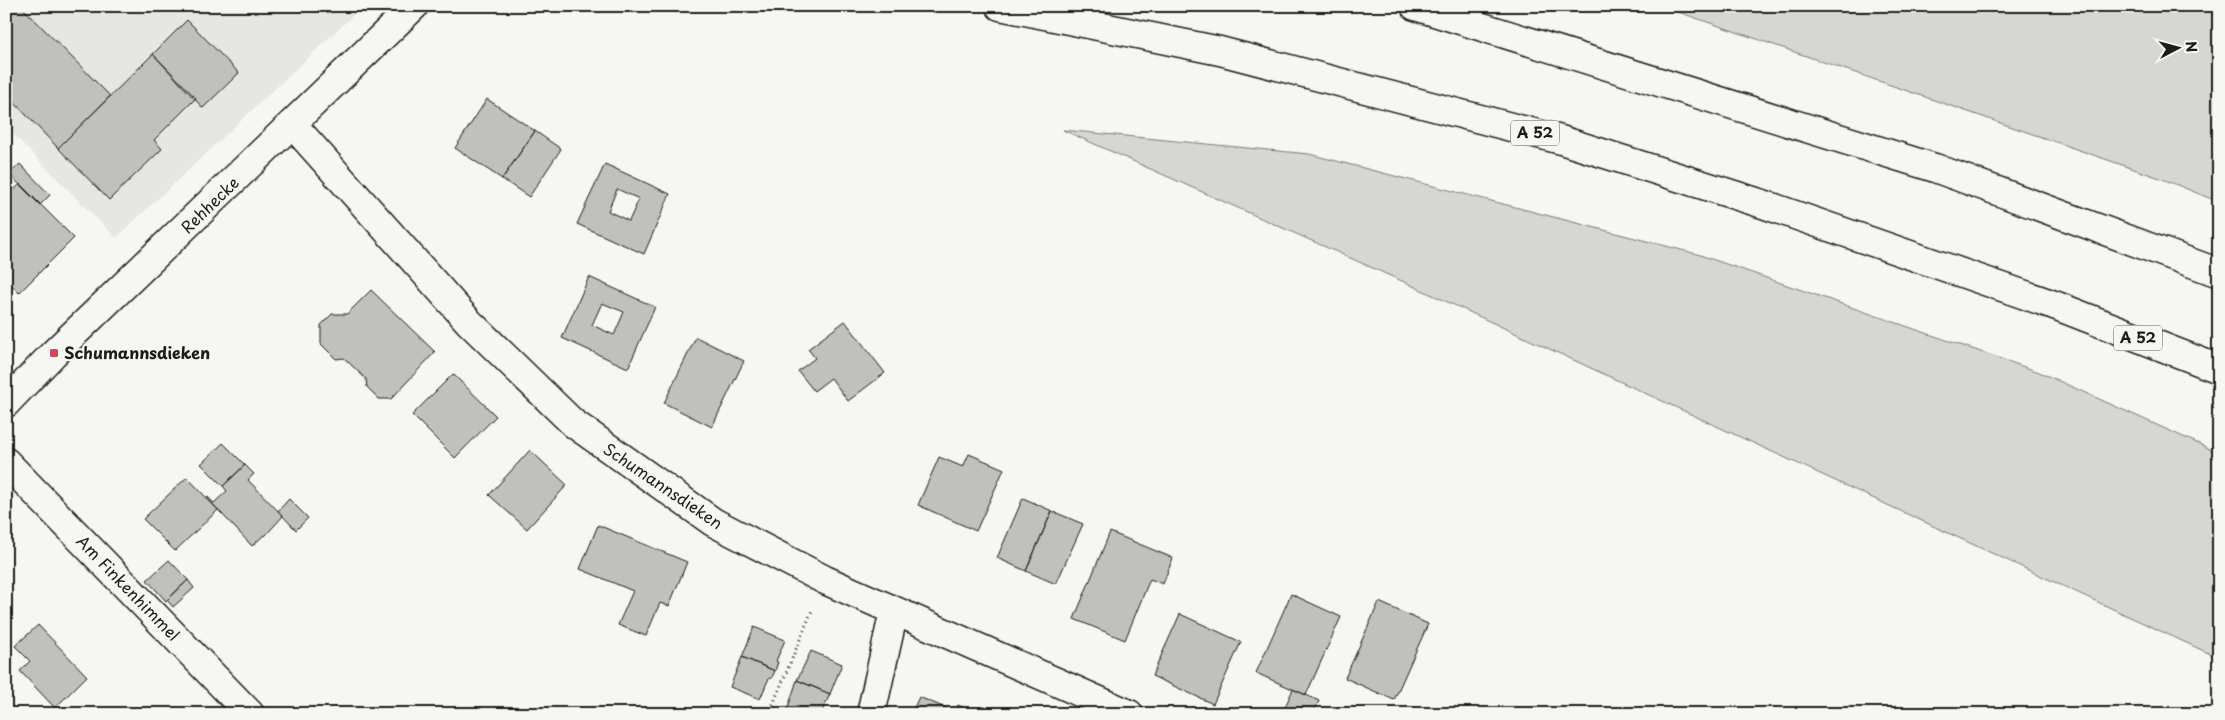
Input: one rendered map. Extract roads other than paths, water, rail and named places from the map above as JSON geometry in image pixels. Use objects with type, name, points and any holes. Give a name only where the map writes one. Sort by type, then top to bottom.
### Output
[{"type":"main road","name":"Rehhecke","points":[[6,403],[54,353],[293,125],[414,6]]},
{"type":"main road","name":"A 52","points":[[1000,6],[1220,51],[1561,140],[1766,205],[2057,306],[2219,369]]},
{"type":"main road","points":[[1415,6],[1935,168],[2219,273]]},
{"type":"main road","name":"Schumannsdieken","points":[[293,125],[469,322],[573,423],[713,522],[825,580],[1129,714]]},
{"type":"main road","name":"Am Finkenhimmel","points":[[6,462],[250,714]]},
{"type":"main road","points":[[871,714],[894,611]]},
{"type":"place","name":"Schumannsdieken","points":[[54,353]]}]
